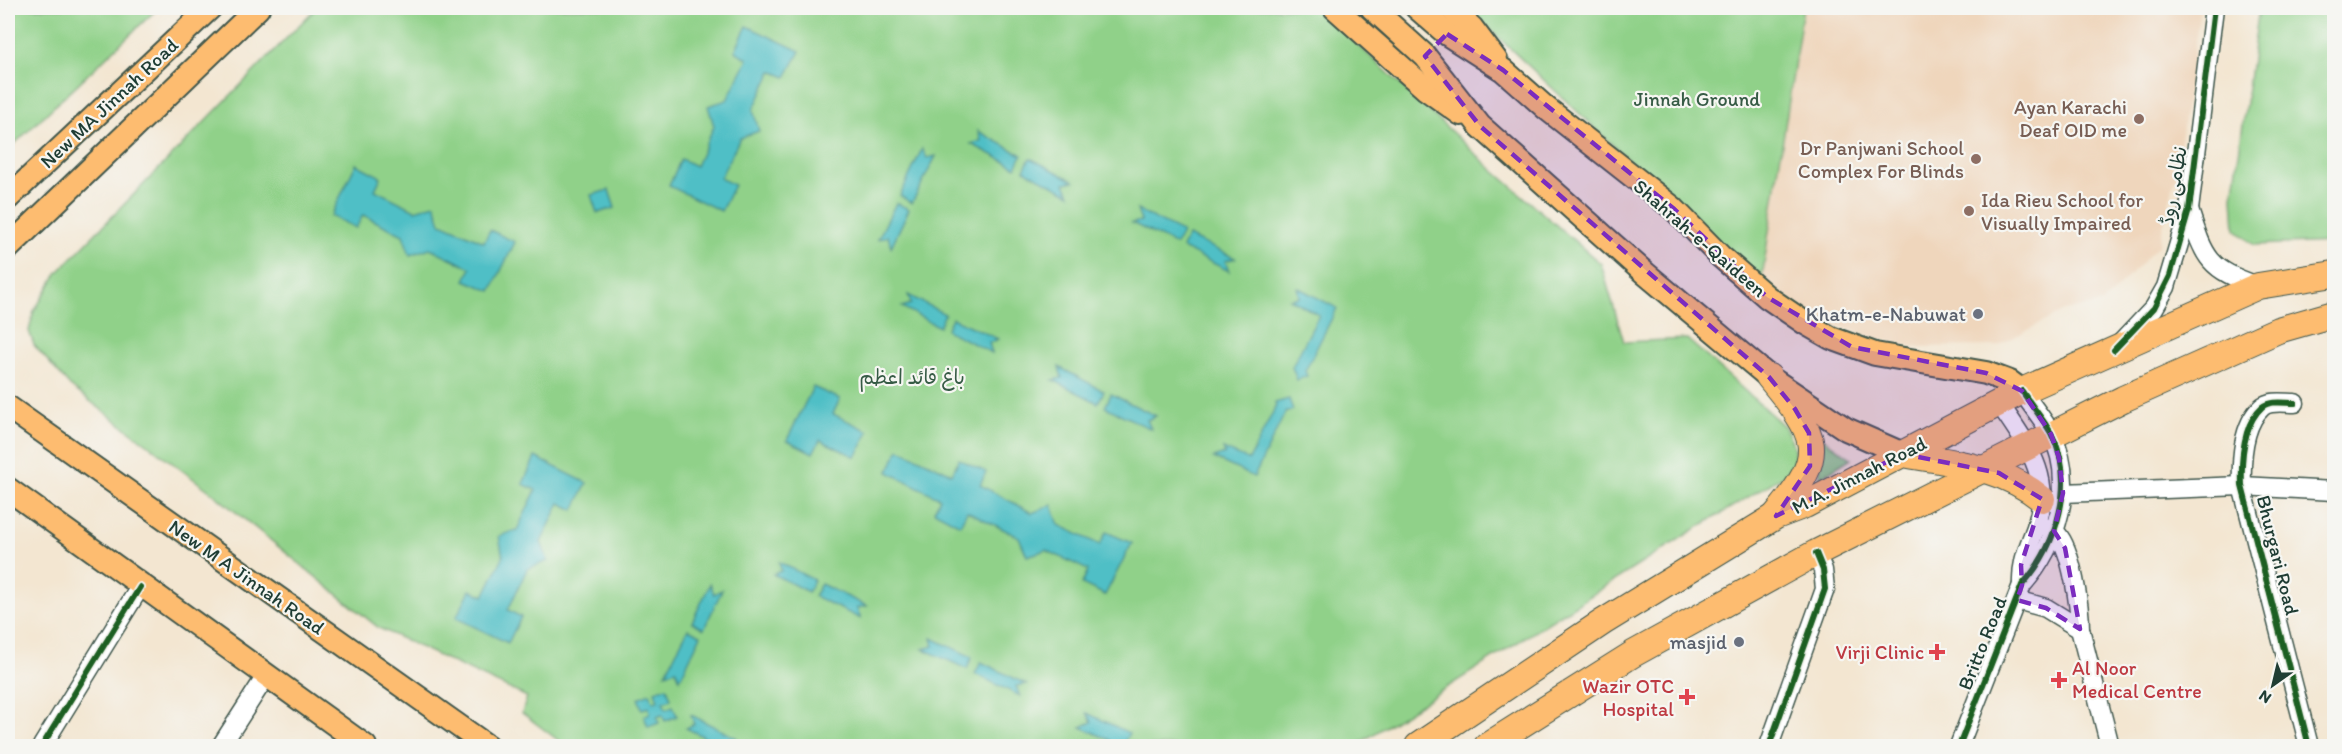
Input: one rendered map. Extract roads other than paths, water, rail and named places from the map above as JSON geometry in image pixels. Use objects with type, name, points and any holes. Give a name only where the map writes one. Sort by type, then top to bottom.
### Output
[{"type":"highway","name":"M.A. Jinnah Road","points":[[1418,747],[1603,622],[1776,516],[1805,505],[2022,391],[2258,286],[2334,274]]},
{"type":"highway","points":[[1487,747],[1633,654],[1816,553],[2123,399],[2250,342],[2300,322],[2334,314]]},
{"type":"highway","points":[[1769,377],[1796,409],[1809,434],[1811,454],[1805,478],[1776,516]]},
{"type":"highway","points":[[1903,454],[1986,469],[2053,496]]},
{"type":"main road","name":"New MA Jinnah Road","points":[[8,198],[210,8]]},
{"type":"main road","points":[[8,248],[258,8]]},
{"type":"main road","points":[[1335,8],[1426,89],[1480,126],[1647,274],[1769,377],[1846,429],[1903,454]]},
{"type":"main road","points":[[1372,8],[1425,56],[1480,126]]},
{"type":"main road","name":"Shahrah-e-Qaideen","points":[[1417,8],[1447,34],[1503,70],[1546,108],[1673,208],[1720,256],[1767,297],[1805,323],[1831,338],[1868,352],[1986,373],[2010,382],[2022,391]]},
{"type":"main road","points":[[1449,8],[1472,28],[1503,70]]},
{"type":"main road","points":[[1425,56],[1447,34]]},
{"type":"main road","name":"New M A Jinnah Road","points":[[8,407],[487,747]]},
{"type":"main road","points":[[8,489],[140,587],[365,747]]},
{"type":"street","name":"نظامی روڈ","points":[[2114,350],[2160,298],[2170,276],[2189,210],[2214,8]]},
{"type":"street","name":"نظامی روڈ","points":[[2189,210],[2205,254],[2228,275],[2258,286]]},
{"type":"street","name":"Britto Road","points":[[1959,747],[2019,592],[2021,565],[2045,527],[2053,496],[2063,476],[2051,434],[2022,391]]},
{"type":"street","name":"Bhurgari Road","points":[[2295,403],[2274,402],[2262,407],[2251,424],[2243,449],[2242,486],[2309,747]]},
{"type":"street","name":"Britto Road","points":[[1999,403],[2028,447],[2041,480],[2053,496]]},
{"type":"street","points":[[2053,496],[2242,486],[2334,490]]},
{"type":"street","points":[[2045,527],[2065,548],[2080,612],[2080,629],[2110,747]]},
{"type":"street","points":[[1768,747],[1826,589],[1823,570],[1816,553]]},
{"type":"street","points":[[42,747],[140,587]]},
{"type":"street","points":[[2019,592],[2080,629]]},
{"type":"street","points":[[221,747],[266,676]]},
{"type":"water","points":[[747,26],[800,51],[786,77],[772,71],[753,110],[759,131],[740,138],[720,178],[734,185],[721,211],[669,186],[681,159],[696,166],[714,126],[708,106],[727,100],[748,59],[735,51]]},
{"type":"water","points":[[978,131],[1022,155],[1016,167],[971,144],[981,141]]},
{"type":"water","points":[[922,149],[927,158],[936,156],[912,203],[900,196]]},
{"type":"water","points":[[1030,158],[1074,181],[1065,183],[1070,194],[1024,170]]},
{"type":"water","points":[[356,164],[381,177],[375,190],[415,210],[435,204],[441,223],[484,242],[490,230],[515,242],[491,291],[465,280],[471,268],[430,248],[410,255],[403,235],[363,215],[356,228],[331,216]]},
{"type":"water","points":[[609,190],[615,208],[597,213],[591,195]]},
{"type":"water","points":[[896,203],[909,209],[891,247],[888,236],[878,239]]},
{"type":"water","points":[[1137,210],[1182,232],[1176,245],[1132,223],[1141,221]]},
{"type":"water","points":[[1188,236],[1235,258],[1225,261],[1229,271],[1182,248]]},
{"type":"water","points":[[1297,287],[1337,308],[1305,371],[1307,376],[1297,380],[1292,367],[1319,315],[1290,299],[1299,297]]},
{"type":"water","points":[[908,295],[945,314],[939,327],[902,307],[911,304]]},
{"type":"water","points":[[952,318],[998,339],[989,343],[992,353],[946,330]]},
{"type":"water","points":[[1059,367],[1104,391],[1098,403],[1053,380],[1062,378]]},
{"type":"water","points":[[813,387],[840,399],[833,414],[869,431],[856,457],[820,440],[813,453],[787,440]]},
{"type":"water","points":[[1111,394],[1156,416],[1147,420],[1151,429],[1105,407]]},
{"type":"water","points":[[1289,399],[1293,410],[1285,413],[1254,477],[1213,458],[1225,454],[1223,449],[1249,460],[1276,406],[1275,403]]},
{"type":"water","points":[[899,449],[952,474],[959,459],[986,472],[980,485],[1032,513],[1052,505],[1059,525],[1100,545],[1106,532],[1132,543],[1105,595],[1082,584],[1088,570],[1046,550],[1027,556],[1019,537],[967,511],[960,525],[934,511],[940,498],[888,472]]},
{"type":"water","points":[[535,457],[587,483],[574,510],[560,503],[541,542],[548,561],[527,569],[508,610],[521,617],[508,643],[456,618],[470,590],[484,596],[503,557],[499,536],[517,530],[536,490],[523,484]]},
{"type":"water","points":[[779,562],[814,580],[808,592],[773,574],[781,571]]},
{"type":"water","points":[[710,584],[714,594],[722,590],[704,629],[692,622]]},
{"type":"water","points":[[821,584],[867,606],[857,608],[861,619],[814,596]]},
{"type":"water","points":[[688,629],[701,635],[680,679],[676,670],[666,673]]},
{"type":"water","points":[[932,638],[972,657],[967,669],[923,649],[934,646]]},
{"type":"water","points":[[981,662],[1026,684],[1016,686],[1020,696],[975,674]]},
{"type":"water","points":[[667,687],[671,699],[663,702],[666,709],[673,706],[677,716],[665,721],[662,715],[657,717],[659,723],[648,727],[644,716],[650,713],[649,707],[642,709],[638,698],[650,693],[653,702],[658,701],[655,691]]},
{"type":"water","points":[[1087,713],[1129,733],[1122,746],[1108,746],[1110,740],[1081,727],[1092,722]]},
{"type":"water","points":[[691,715],[737,738],[733,746],[722,746],[686,728],[694,724]]},
{"type":"place","name":"Ayan Karachi Deaf OID me","points":[[2139,119]]},
{"type":"place","name":"Dr Panjwani School Complex For Blinds","points":[[1976,159]]},
{"type":"place","name":"Ida Rieu School for Visually Impaired","points":[[1969,211]]},
{"type":"place","name":"Khatm-e-Nabuwat","points":[[1978,314]]},
{"type":"place","name":"masjid","points":[[1739,642]]},
{"type":"place","name":"Virji Clinic","points":[[1937,652]]},
{"type":"place","name":"Al Noor Medical Centre","points":[[2059,680]]},
{"type":"place","name":"Wazir OTC Hospital","points":[[1687,697]]},
{"type":"park label","name":"Jinnah Ground","points":[[1697,99]]},
{"type":"park label","name":"باغ قائد اعظم","points":[[912,377]]}]
